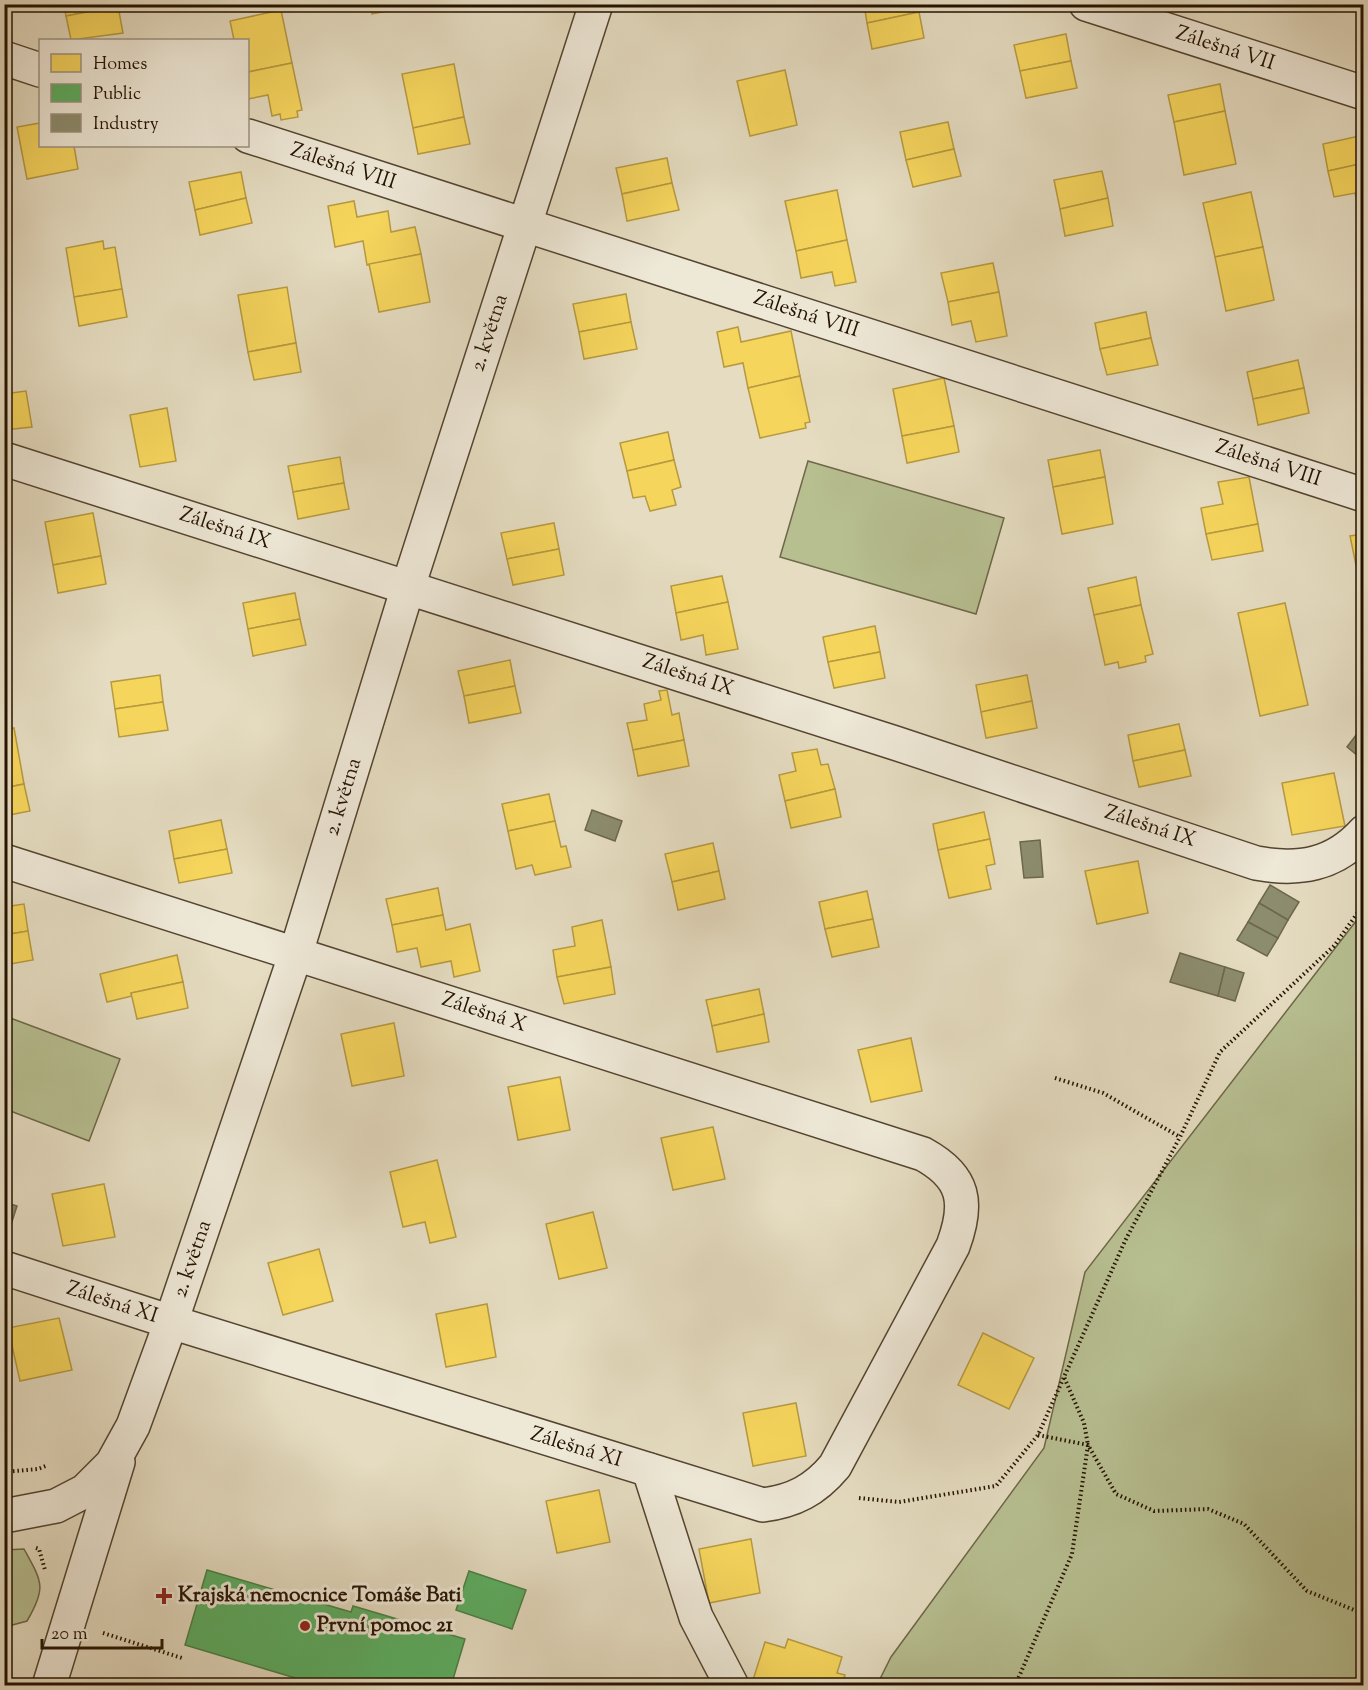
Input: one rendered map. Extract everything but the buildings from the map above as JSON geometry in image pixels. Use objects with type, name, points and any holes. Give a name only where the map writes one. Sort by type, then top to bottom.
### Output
[{"type":"street","name":"2. května","points":[[4,1516],[32,1513],[71,1500],[95,1483],[121,1451],[133,1426],[171,1322],[296,953],[408,587],[596,4]]},
{"type":"street","name":"Zálešná VII","points":[[1086,4],[1364,93]]},
{"type":"street","points":[[4,58],[39,69]]},
{"type":"street","name":"Zálešná VIII","points":[[249,136],[1364,495]]},
{"type":"street","name":"Zálešná IX","points":[[4,459],[408,587],[1256,863],[1288,866],[1320,863],[1348,848],[1364,832]]},
{"type":"street","name":"Zálešná X","points":[[4,861],[923,1154],[941,1164],[956,1179]]},
{"type":"street","name":"Zálešná XI","points":[[4,1268],[754,1504],[783,1502],[808,1493],[835,1466],[953,1246],[961,1214],[961,1192],[956,1179]]},
{"type":"street","points":[[49,1686],[121,1451]]},
{"type":"street","points":[[649,1470],[696,1617],[732,1686]]},
{"type":"path","points":[[808,1493],[898,1502],[996,1486],[1038,1435],[1125,1241],[1180,1137],[1220,1052],[1334,946],[1364,904]]},
{"type":"path","points":[[1055,1078],[1103,1093],[1180,1137]]},
{"type":"path","points":[[1064,1377],[1083,1423],[1089,1445],[1116,1494],[1154,1511],[1208,1509],[1244,1524],[1307,1591],[1364,1614]]},
{"type":"path","points":[[1038,1435],[1089,1445]]},
{"type":"path","points":[[1015,1686],[1072,1554],[1089,1445]]},
{"type":"path","points":[[30,1546],[39,1549],[46,1574]]},
{"type":"green space","points":[[808,461],[1004,518],[976,614],[780,557]]},
{"type":"green space","points":[[1363,912],[1363,1685],[877,1685],[891,1657],[1044,1448],[1085,1272]]},
{"type":"green space","points":[[5,1016],[120,1059],[89,1141],[5,1109]]},
{"type":"green space","points":[[24,1549],[38,1577],[40,1592],[27,1621],[5,1627],[5,1550]]},
{"type":"place","name":"Krajská nemocnice Tomáše Bati","points":[[164,1596]]},
{"type":"place","name":"První pomoc 21","points":[[305,1626]]}]
